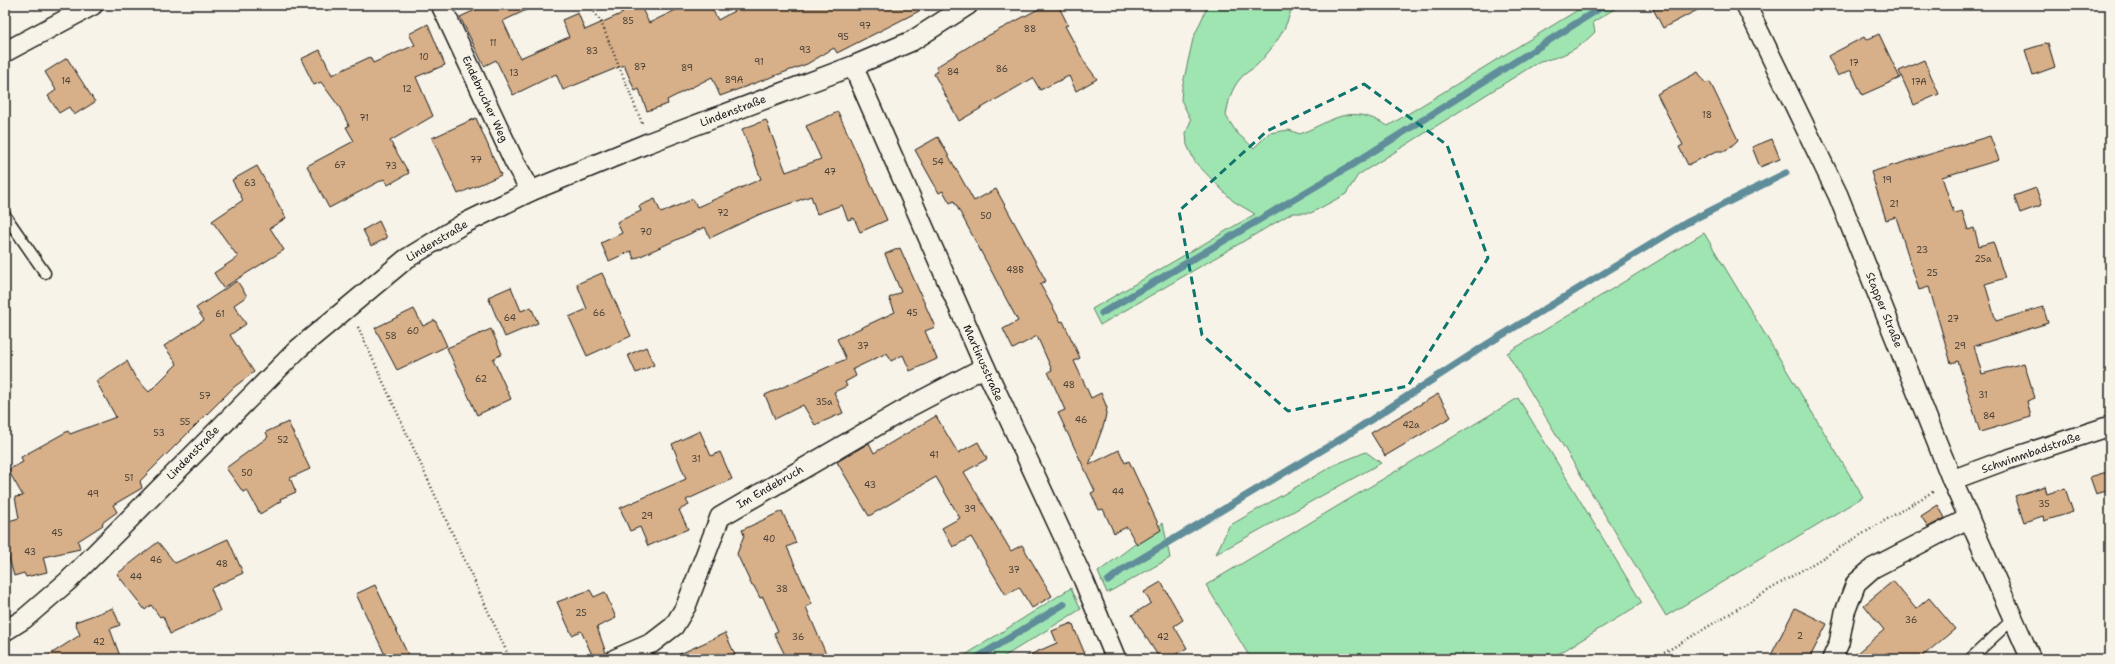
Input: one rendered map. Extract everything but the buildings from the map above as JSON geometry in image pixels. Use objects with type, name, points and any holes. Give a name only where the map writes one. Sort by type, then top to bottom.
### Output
[{"type":"street","points":[[5,52],[93,5]]},
{"type":"street","name":"Endebrucher Weg","points":[[441,5],[514,161],[531,191]]},
{"type":"street","name":"Lindenstraße","points":[[5,631],[24,619],[68,581],[239,406],[298,349],[347,306],[406,260],[463,224],[531,191],[648,143],[853,66],[912,41],[968,5]]},
{"type":"street","name":"Stapper Straße","points":[[1746,5],[1838,195],[1952,480],[2031,659]]},
{"type":"street","name":"Martinusstraße","points":[[853,66],[985,367],[1084,581],[1116,659]]},
{"type":"street","name":"Im Endebruch","points":[[615,659],[652,643],[674,626],[686,606],[720,517],[909,407],[985,367]]},
{"type":"street","name":"Schwimmbadstraße","points":[[1952,480],[2110,426]]},
{"type":"street","points":[[1832,659],[1839,643],[1845,612],[1856,583],[1873,568],[1969,518]]},
{"type":"lane","points":[[5,215],[45,273]]},
{"type":"lane","points":[[1970,659],[2014,619]]},
{"type":"path","points":[[590,5],[601,22],[641,120],[648,143]]},
{"type":"path","points":[[347,306],[510,659]]},
{"type":"path","points":[[1654,659],[1952,480]]},
{"type":"highlighted area","points":[[1364,84],[1447,145],[1488,258],[1408,386],[1288,411],[1202,335],[1179,211],[1267,131]]},
{"type":"green space","points":[[1208,5],[1292,5],[1287,22],[1279,38],[1257,65],[1244,75],[1237,83],[1229,101],[1226,116],[1237,133],[1254,148],[1269,133],[1289,130],[1300,134],[1333,119],[1353,114],[1363,115],[1388,126],[1586,5],[1621,5],[1593,22],[1595,32],[1583,43],[1563,55],[1540,61],[1358,175],[1346,194],[1311,213],[1292,213],[1100,325],[1092,309],[1255,214],[1233,201],[1195,162],[1187,145],[1186,133],[1191,120],[1181,100],[1182,88],[1193,39]]},
{"type":"green space","points":[[1704,233],[1863,497],[1666,616],[1507,353]]},
{"type":"green space","points":[[1518,398],[1642,603],[1550,659],[1251,659],[1206,585]]},
{"type":"green space","points":[[1366,452],[1381,463],[1216,554],[1229,526],[1334,465]]},
{"type":"green space","points":[[1163,523],[1170,558],[1107,593],[1098,572]]},
{"type":"green space","points":[[1071,588],[1081,609],[1000,659],[959,659]]},
{"type":"waterway","points":[[1102,313],[1350,166],[1605,5]]},
{"type":"waterway","points":[[1108,581],[1122,570],[1349,434],[1489,343],[1686,223],[1786,173]]},
{"type":"waterway","points":[[975,659],[1064,604]]}]
